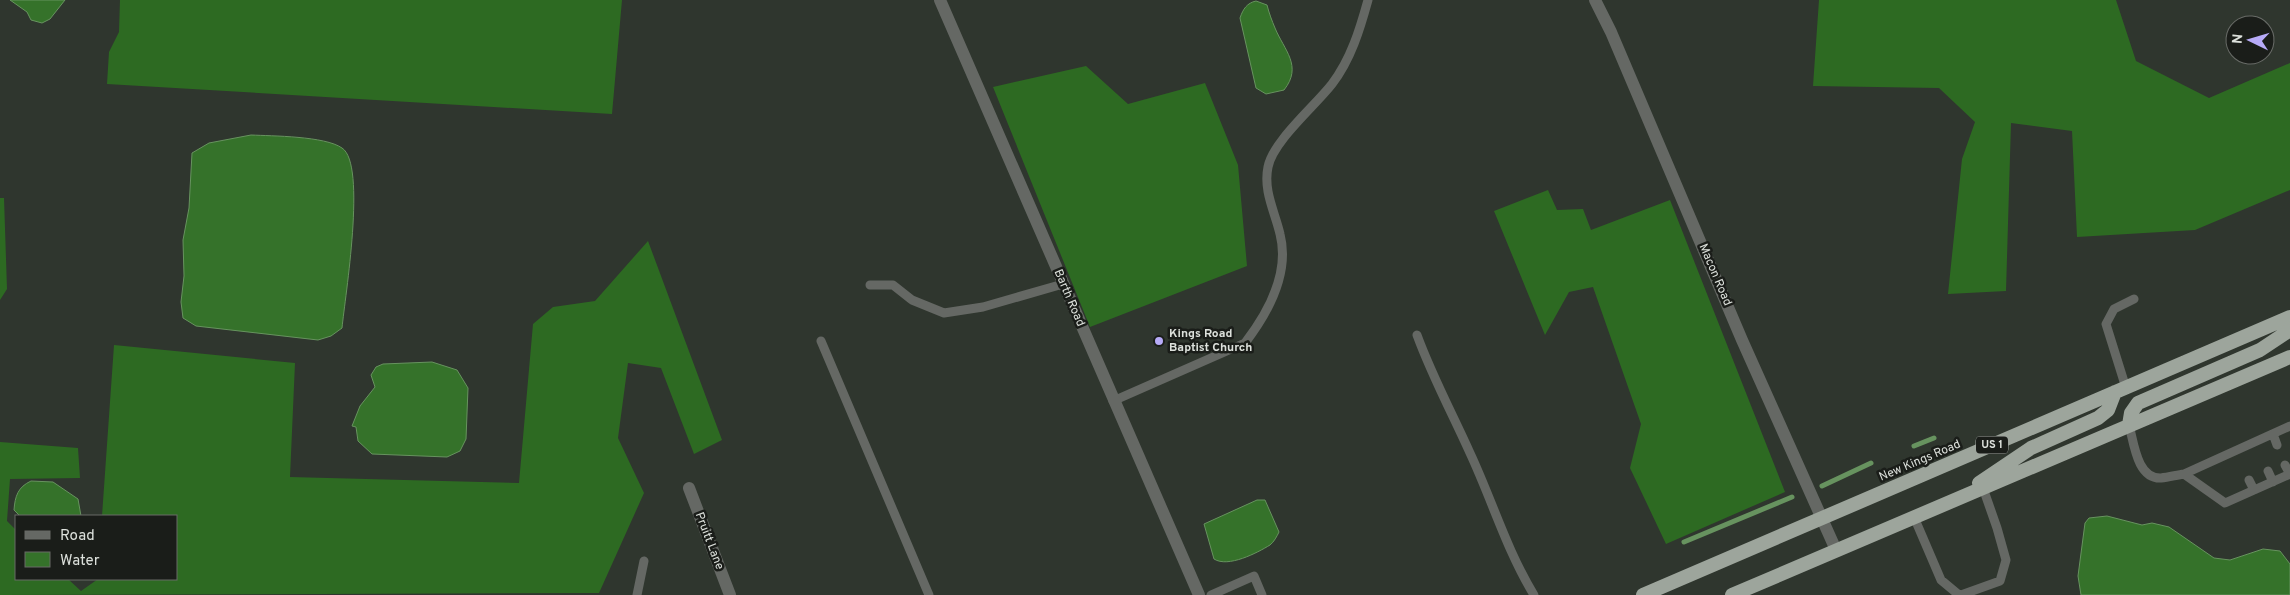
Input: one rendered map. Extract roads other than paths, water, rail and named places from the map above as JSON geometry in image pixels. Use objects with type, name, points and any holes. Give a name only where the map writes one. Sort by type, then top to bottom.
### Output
[{"type":"highway","name":"New Kings Road","points":[[1643,595],[2290,317]]},
{"type":"highway","points":[[2129,425],[2131,413],[2138,403],[2260,350],[2290,330]]},
{"type":"highway","points":[[1732,595],[2290,357]]},
{"type":"highway","points":[[1951,502],[2031,448],[2098,418],[2108,410],[2120,390]]},
{"type":"street","name":"Barth Road","points":[[940,0],[1199,595]]},
{"type":"street","name":"Macon Road","points":[[1595,0],[1611,32],[1742,340],[1836,550]]},
{"type":"street","name":"Pruitt Lane","points":[[689,488],[730,595]]},
{"type":"lane","points":[[1113,401],[1245,343],[1260,323],[1277,287],[1283,257],[1281,235],[1271,207],[1267,184],[1268,168],[1274,151],[1333,83],[1348,59],[1359,32],[1368,0]]},
{"type":"lane","points":[[870,285],[893,285],[912,300],[944,313],[983,307],[1063,284]]},
{"type":"lane","points":[[2120,390],[2106,324],[2114,309],[2134,299]]},
{"type":"lane","points":[[1417,335],[1428,365],[1471,454],[1518,570],[1534,595]]},
{"type":"lane","points":[[821,341],[928,595]]},
{"type":"lane","points":[[2129,425],[2140,466],[2149,475],[2159,478],[2184,474],[2290,426]]},
{"type":"lane","points":[[2273,434],[2278,445]]},
{"type":"lane","points":[[2255,442],[2260,452]]},
{"type":"lane","points":[[2236,450],[2241,460]]},
{"type":"lane","points":[[2184,474],[2224,503],[2290,474],[2285,465]]},
{"type":"lane","points":[[2268,471],[2273,482]]},
{"type":"lane","points":[[2249,480],[2254,490]]},
{"type":"lane","points":[[1914,517],[1941,580],[1960,595],[2000,582],[2006,560],[1998,528],[1983,488]]},
{"type":"lane","points":[[637,595],[644,561]]},
{"type":"lane","points":[[1211,595],[1254,576],[1262,595]]},
{"type":"water","points":[[10,0],[65,0],[50,19],[42,23],[31,20],[27,12]]},
{"type":"water","points":[[1256,1],[1267,5],[1292,66],[1292,73],[1284,90],[1266,94],[1256,88],[1240,18],[1246,7]]},
{"type":"water","points":[[251,135],[298,137],[324,141],[342,148],[349,159],[353,179],[354,204],[350,262],[342,328],[331,336],[318,340],[196,326],[183,318],[181,302],[184,276],[183,240],[189,208],[192,153],[209,143]]},
{"type":"water","points":[[432,362],[457,370],[468,388],[466,439],[460,451],[447,457],[372,454],[358,441],[356,427],[352,426],[360,406],[375,387],[371,375],[376,367],[383,364]]},
{"type":"water","points":[[31,481],[53,482],[78,499],[81,515],[19,515],[14,510],[15,500],[23,486]]},
{"type":"water","points":[[1257,500],[1265,500],[1279,532],[1274,541],[1250,555],[1234,561],[1227,562],[1214,559],[1204,524]]},
{"type":"water","points":[[2107,516],[2142,525],[2152,523],[2169,527],[2214,558],[2230,560],[2263,549],[2280,551],[2290,564],[2290,595],[2081,595],[2078,576],[2085,523],[2089,518]]},
{"type":"waterway","points":[[1914,446],[1934,438]]},
{"type":"waterway","points":[[1822,486],[1871,463]]},
{"type":"waterway","points":[[1684,542],[1792,497]]},
{"type":"place","name":"Kings Road Baptist Church","points":[[1159,341]]}]
